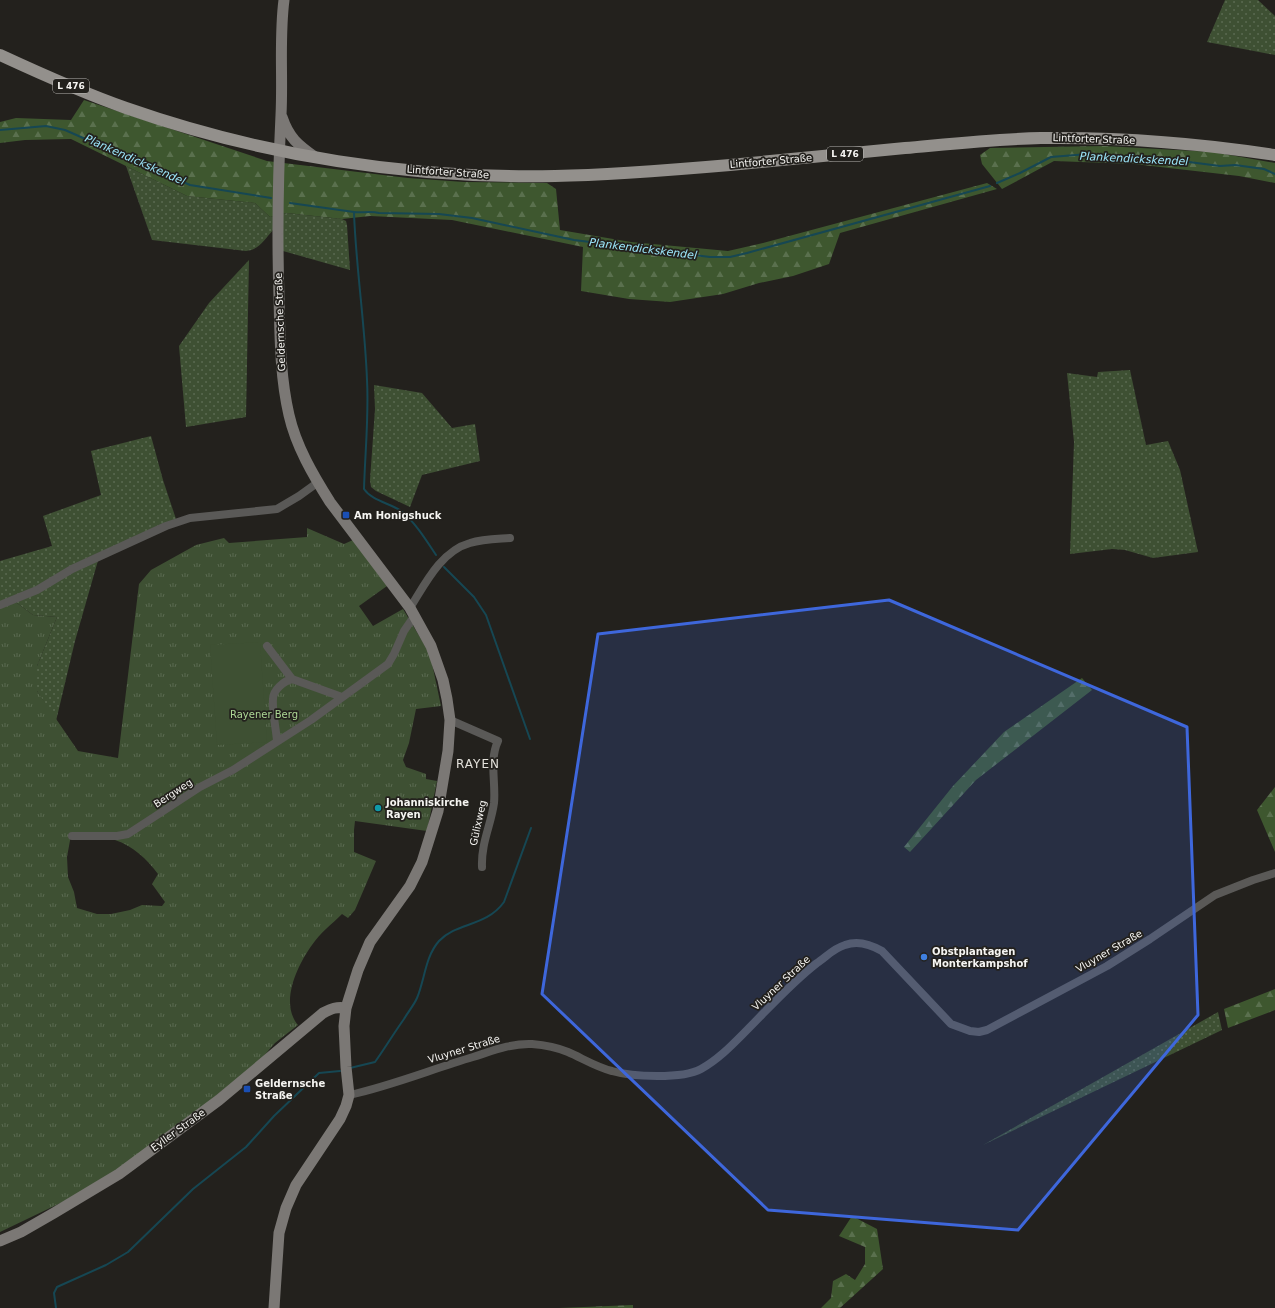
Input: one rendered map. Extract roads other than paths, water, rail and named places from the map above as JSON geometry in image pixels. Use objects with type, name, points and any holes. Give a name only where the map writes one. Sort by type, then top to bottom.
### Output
[{"type":"main road","name":"Geldernsche Straße","points":[[274,1308],[279,1232],[286,1208],[296,1186],[340,1119],[346,1106],[349,1095],[345,1046],[346,1008],[358,970],[370,942],[410,886],[422,862],[441,797],[448,751],[450,720],[443,680],[431,646],[412,611],[330,502],[318,483],[300,448],[289,416],[282,380],[277,235],[278,151],[281,113],[281,33],[284,0]]},
{"type":"main road","name":"Lintforter Straße","points":[[0,55],[52,79],[125,108],[214,136],[278,151],[362,165],[465,175],[554,176],[644,172],[974,142],[1039,138],[1107,138],[1186,144],[1275,155]]},
{"type":"main road","name":"Lintforter Straße","points":[[281,113],[286,128],[292,139],[315,157]]},
{"type":"main road","name":"Eyller Straße","points":[[0,1241],[21,1232],[119,1174],[230,1091],[323,1013],[334,1008],[346,1008]]},
{"type":"street","points":[[0,605],[37,590],[72,569],[179,521],[190,518],[277,509],[318,483]]},
{"type":"street","points":[[412,611],[438,566],[447,555],[470,543],[510,538]]},
{"type":"street","name":"Bergweg","points":[[72,836],[117,836],[128,834],[200,787],[233,770],[311,720],[388,664],[412,611]]},
{"type":"street","points":[[267,646],[292,679],[342,697]]},
{"type":"street","points":[[277,741],[273,698],[275,691],[286,681],[292,679]]},
{"type":"street","name":"Gülixweg","points":[[450,720],[498,741],[494,751],[494,803],[482,854],[482,867]]},
{"type":"street","name":"Vluyner Straße","points":[[349,1095],[384,1086],[439,1067],[515,1044],[550,1046],[567,1051],[612,1072],[650,1075],[690,1074],[722,1056],[788,988],[806,972],[837,948],[846,944],[858,942],[867,943],[882,951],[951,1024],[970,1031],[979,1032],[986,1030],[1113,962],[1150,939],[1214,895],[1275,873]]},
{"type":"waterway","name":"Plankendickskendel","points":[[0,130],[46,126],[65,130],[190,185],[271,198]]},
{"type":"waterway","name":"Plankendickskendel","points":[[997,183],[1051,157],[1088,154],[1097,156],[1106,155],[1158,158],[1220,166],[1235,165],[1264,169],[1275,174]]},
{"type":"waterway","name":"Plankendickskendel","points":[[290,203],[354,212],[439,214],[472,218],[574,240],[710,257],[730,257],[990,186]]},
{"type":"waterway","points":[[354,213],[367,380],[364,489],[376,499],[401,511],[420,532],[436,555]]},
{"type":"waterway","points":[[444,567],[474,597],[486,615],[530,739]]},
{"type":"waterway","points":[[350,1068],[375,1062],[416,1001],[428,961],[434,947],[439,941],[454,930],[489,916],[504,902],[531,828]]},
{"type":"waterway","points":[[56,1308],[54,1293],[57,1287],[106,1265],[128,1252],[193,1189],[246,1147],[274,1116],[319,1073],[340,1071]]},
{"type":"place","name":"Am Honigshuck","points":[[346,515]]},
{"type":"place","name":"Johanniskirche Rayen","points":[[378,808]]},
{"type":"place","name":"Obstplantagen Monterkampshof","points":[[924,957]]},
{"type":"place","name":"Geldernsche Straße","points":[[247,1089]]},
{"type":"district","name":"RAYEN","points":[[478,764]]},
{"type":"park label","name":"Rayener Berg","points":[[264,714]]}]
